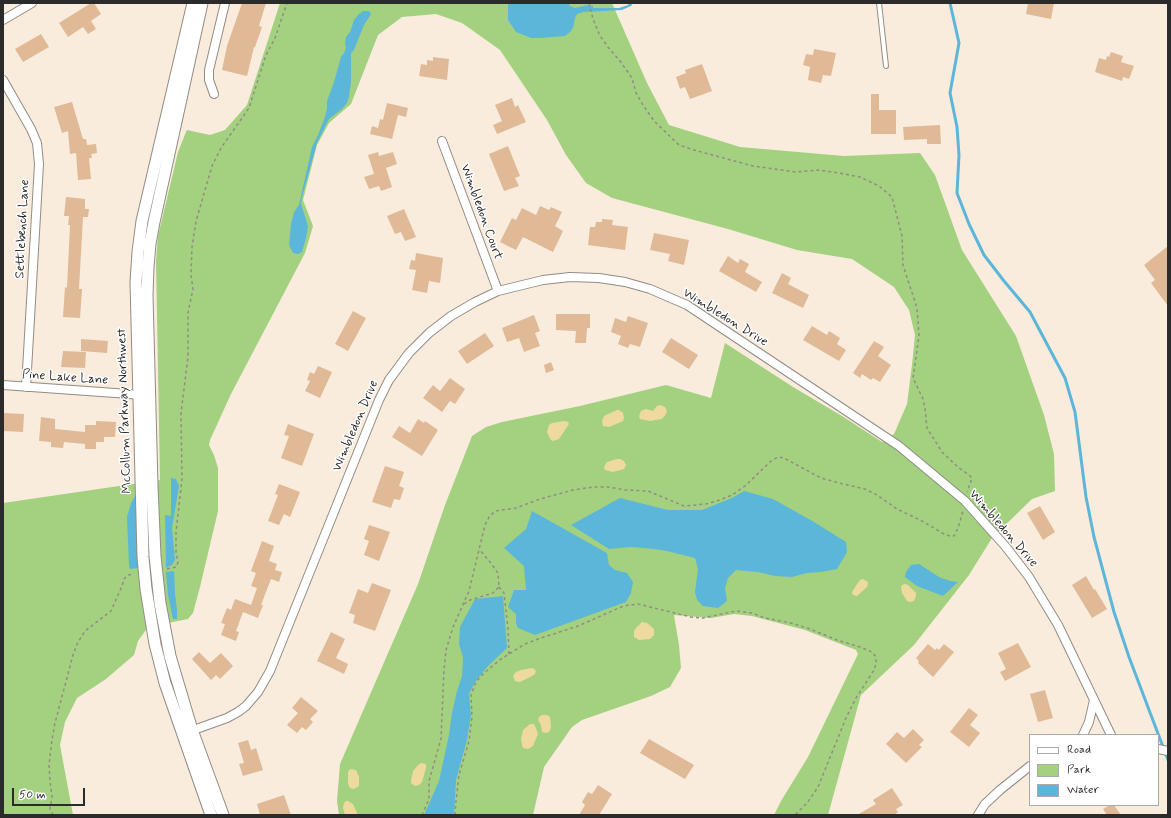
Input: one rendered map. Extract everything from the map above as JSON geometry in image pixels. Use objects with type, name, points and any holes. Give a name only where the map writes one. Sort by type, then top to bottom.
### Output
[{"type":"street","points":[[3,20],[32,3]]},
{"type":"street","name":"McCollum Parkway Northwest","points":[[193,3],[144,214],[139,242],[136,277],[143,557],[155,644],[169,695],[187,732],[223,815]]},
{"type":"street","name":"McCollum Parkway Northwest","points":[[202,3],[154,222],[148,267],[148,295],[156,570],[162,616],[170,656],[187,732],[210,815]]},
{"type":"street","points":[[214,94],[209,80],[209,70],[225,3]]},
{"type":"street","name":"Settlebench Lane","points":[[3,80],[31,129],[37,143],[39,164],[26,387]]},
{"type":"street","name":"Wimbledon Court","points":[[442,141],[498,291]]},
{"type":"street","name":"Wimbledon Drive","points":[[187,732],[227,718],[238,712],[246,706],[258,692],[270,671],[379,400],[389,380],[409,353],[429,333],[451,316],[498,291],[543,280],[570,277],[599,278],[625,282],[650,289],[687,305],[899,446],[965,501],[1006,547],[1024,571],[1058,625],[1111,734]]},
{"type":"street","name":"Pine Lake Lane","points":[[3,386],[150,396]]},
{"type":"street","points":[[1083,734],[1089,722],[1094,700]]},
{"type":"street","points":[[978,815],[985,804],[1029,767]]},
{"type":"lane","points":[[879,3],[886,66]]},
{"type":"path","points":[[156,570],[176,567],[178,562],[176,553],[176,532],[182,479],[181,406],[188,357],[188,313],[192,289],[192,247],[198,216],[212,166],[221,148],[249,108],[266,55],[275,38],[287,3]]},
{"type":"path","points":[[589,3],[600,36],[632,78],[636,93],[642,105],[654,121],[679,145],[753,166],[796,172],[819,170],[839,172],[860,177],[879,186],[892,197],[902,236],[903,265],[917,308],[919,336],[913,378],[923,399],[926,428],[942,452],[972,478],[966,494]]},
{"type":"path","points":[[422,815],[428,799],[429,781],[441,739],[446,650],[453,627],[464,604],[474,575],[485,525],[488,517],[495,511],[516,508],[540,499],[573,490],[593,487],[648,491],[684,506],[706,504],[720,500],[738,491],[771,461],[778,457],[784,458],[821,478],[839,484],[865,489],[877,495],[897,509],[950,536],[954,536],[958,528],[964,507]]},
{"type":"path","points":[[479,549],[498,573],[499,587],[504,593],[509,654]]},
{"type":"path","points":[[52,815],[50,809],[52,797],[49,765],[52,740],[73,655],[78,642],[85,631],[111,611],[120,593],[124,578],[128,575],[145,572]]},
{"type":"path","points":[[464,604],[470,600],[493,593],[499,587]]},
{"type":"path","points":[[455,815],[459,775],[469,741],[472,717],[471,695],[476,682],[490,668],[509,654],[535,640],[578,626],[621,607],[638,604],[691,617],[703,618],[736,611],[752,613],[765,618],[810,629],[837,640],[847,642],[872,652],[876,657],[874,670],[856,698],[846,718],[818,787],[795,815]]},
{"type":"green space","points":[[280,3],[612,3],[647,83],[669,125],[740,147],[844,156],[920,153],[935,175],[962,250],[1016,336],[1044,415],[1054,454],[1055,491],[1032,499],[992,538],[969,575],[914,645],[861,695],[828,815],[774,815],[808,757],[858,654],[856,650],[805,630],[752,616],[734,614],[711,618],[674,615],[681,668],[670,687],[651,696],[582,720],[572,727],[544,767],[533,815],[339,815],[337,801],[340,764],[418,584],[445,505],[472,436],[486,427],[502,422],[580,406],[666,385],[711,398],[725,343],[882,442],[894,434],[907,404],[912,365],[915,335],[909,310],[894,287],[852,259],[797,250],[728,229],[612,198],[586,183],[566,155],[547,120],[500,50],[462,23],[436,14],[402,17],[378,35],[351,104],[329,123],[317,145],[303,200],[313,226],[305,253],[231,394],[210,440],[209,445],[218,468],[218,511],[193,613],[188,619],[148,627],[138,641],[134,655],[106,679],[77,698],[65,722],[60,745],[73,815],[3,815],[3,503],[160,480],[156,261],[158,236],[178,152],[187,130],[210,135],[225,130],[247,105]]},
{"type":"sand","points":[[660,405],[665,407],[667,411],[662,419],[650,421],[640,419],[639,416],[641,411],[646,409],[653,411]]},
{"type":"sand","points":[[617,410],[623,413],[623,421],[609,427],[603,426],[602,421],[604,416]]},
{"type":"sand","points":[[564,421],[568,422],[569,424],[559,439],[553,441],[550,439],[547,432],[549,425]]},
{"type":"sand","points":[[617,459],[624,461],[626,465],[624,469],[613,472],[605,470],[604,468],[607,462]]},
{"type":"sand","points":[[863,579],[868,582],[867,587],[857,596],[853,595],[852,592],[857,584]]},
{"type":"sand","points":[[905,584],[916,593],[914,601],[907,601],[902,593],[902,585]]},
{"type":"sand","points":[[642,622],[647,623],[654,629],[654,635],[650,639],[639,640],[634,637],[634,631]]},
{"type":"sand","points":[[532,668],[536,671],[535,674],[520,682],[515,681],[513,676],[516,672]]},
{"type":"sand","points":[[542,715],[547,715],[550,717],[551,727],[550,731],[547,733],[542,732],[541,725],[538,720]]},
{"type":"sand","points":[[530,724],[534,724],[538,734],[533,746],[528,749],[523,748],[521,739],[523,730]]},
{"type":"sand","points":[[421,763],[426,764],[426,768],[422,782],[415,786],[411,783],[413,771]]},
{"type":"sand","points":[[350,769],[356,770],[359,777],[359,786],[354,789],[350,788],[348,784],[348,772]]},
{"type":"sand","points":[[346,801],[353,804],[358,815],[345,815],[343,808]]},
{"type":"water","points":[[508,3],[568,3],[570,6],[575,8],[588,5],[593,6],[593,8],[619,8],[628,5],[629,3],[633,3],[631,6],[622,10],[584,12],[577,14],[573,28],[565,36],[531,38],[516,32],[508,20]]},
{"type":"water","points":[[363,11],[369,11],[371,14],[364,25],[354,50],[351,53],[351,82],[349,97],[347,103],[342,109],[329,119],[317,143],[301,204],[308,226],[306,238],[302,252],[298,254],[293,253],[289,245],[291,224],[294,212],[299,205],[312,147],[325,117],[327,101],[341,57],[346,48],[346,37],[350,32],[354,20]]},
{"type":"water","points":[[171,478],[176,479],[179,486],[172,528],[175,560],[172,565],[166,568],[165,515],[171,516]]},
{"type":"water","points":[[744,491],[773,499],[846,542],[847,552],[837,569],[807,573],[792,577],[736,570],[728,578],[725,588],[727,601],[718,608],[703,606],[697,600],[695,592],[698,569],[695,558],[654,549],[631,547],[609,549],[571,525],[620,498],[668,510],[702,510],[732,498]]},
{"type":"water","points":[[135,496],[139,568],[130,569],[127,517],[131,503]]},
{"type":"water","points":[[532,511],[607,553],[609,565],[615,570],[627,573],[633,582],[631,593],[626,602],[535,635],[518,628],[516,623],[516,614],[508,607],[514,590],[526,590],[524,566],[504,548],[526,529]]},
{"type":"water","points":[[919,564],[939,577],[958,582],[943,596],[917,586],[905,577],[906,572],[911,565]]},
{"type":"water","points":[[174,571],[177,619],[173,619],[168,595],[166,572]]},
{"type":"water","points":[[503,596],[507,648],[488,666],[475,682],[469,694],[471,715],[467,740],[456,780],[454,815],[424,815],[439,781],[452,713],[462,676],[463,657],[459,644],[460,627],[475,599]]},
{"type":"building","points":[[91,3],[94,3],[101,14],[91,21],[96,29],[88,34],[83,27],[68,37],[59,23]]},
{"type":"building","points":[[242,3],[266,3],[259,26],[262,27],[254,47],[247,76],[222,70],[227,46]]},
{"type":"building","points":[[1028,3],[1054,3],[1051,19],[1026,14]]},
{"type":"building","points":[[41,34],[49,47],[23,62],[15,49]]},
{"type":"building","points":[[814,49],[836,53],[831,76],[823,75],[821,83],[808,80],[810,67],[803,65],[806,54],[813,55]]},
{"type":"building","points":[[1111,52],[1123,56],[1121,62],[1134,66],[1129,79],[1123,77],[1122,81],[1095,72],[1099,58],[1106,60],[1107,56],[1109,57]]},
{"type":"building","points":[[433,57],[449,59],[447,80],[419,76],[421,64],[427,65],[427,60],[433,61]]},
{"type":"building","points":[[702,64],[712,91],[690,99],[685,87],[680,89],[676,77],[686,73],[685,70]]},
{"type":"building","points":[[871,94],[879,94],[879,110],[896,110],[896,134],[871,134]]},
{"type":"building","points":[[512,98],[515,107],[518,105],[526,122],[497,134],[493,125],[502,121],[495,105]]},
{"type":"building","points":[[72,102],[83,139],[86,139],[87,145],[96,144],[97,153],[91,154],[92,158],[89,158],[91,179],[78,180],[76,153],[70,154],[68,131],[62,133],[54,107]]},
{"type":"building","points":[[387,103],[408,108],[406,117],[398,115],[392,139],[370,134],[372,126],[378,128],[380,119],[383,120]]},
{"type":"building","points":[[940,125],[941,144],[927,144],[927,139],[904,140],[903,127]]},
{"type":"building","points":[[508,146],[520,176],[515,178],[519,186],[504,191],[489,154]]},
{"type":"building","points":[[378,152],[379,156],[393,152],[397,164],[386,168],[392,187],[381,191],[379,186],[369,189],[364,177],[374,174],[368,155]]},
{"type":"building","points":[[66,197],[85,199],[85,209],[89,209],[88,217],[83,217],[79,289],[82,289],[80,318],[63,317],[65,287],[67,288],[70,225],[68,225],[69,216],[64,216]]},
{"type":"building","points":[[540,206],[549,210],[551,207],[562,212],[555,226],[563,231],[553,252],[523,237],[516,250],[500,242],[512,218],[516,220],[522,208],[536,215]]},
{"type":"building","points":[[404,209],[416,237],[405,241],[401,232],[395,234],[387,216]]},
{"type":"building","points":[[602,219],[613,220],[612,225],[628,227],[625,250],[588,245],[590,227],[595,227],[596,222],[602,222]]},
{"type":"building","points":[[654,233],[689,240],[684,265],[668,261],[670,254],[650,250]]},
{"type":"building","points":[[1168,246],[1168,306],[1151,283],[1155,280],[1144,265]]},
{"type":"building","points":[[416,253],[443,258],[440,283],[429,281],[427,293],[412,290],[416,270],[409,269],[411,260],[415,261]]},
{"type":"building","points":[[728,256],[738,263],[740,259],[749,264],[745,272],[762,282],[756,292],[719,271]]},
{"type":"building","points":[[782,273],[791,278],[788,284],[809,295],[803,308],[772,293]]},
{"type":"building","points":[[353,311],[366,318],[348,351],[335,344]]},
{"type":"building","points":[[556,314],[590,314],[590,328],[587,328],[586,343],[575,343],[576,331],[556,330]]},
{"type":"building","points":[[534,315],[540,331],[535,333],[540,346],[524,352],[519,338],[507,342],[502,328]]},
{"type":"building","points":[[628,316],[648,323],[640,347],[630,344],[628,348],[618,344],[621,336],[611,332],[615,318],[626,322]]},
{"type":"building","points":[[812,326],[827,335],[829,331],[840,338],[837,344],[846,350],[839,361],[803,340]]},
{"type":"building","points":[[485,333],[494,346],[467,364],[458,351]]},
{"type":"building","points":[[671,338],[698,355],[689,369],[662,352]]},
{"type":"building","points":[[81,339],[108,341],[107,353],[81,351]]},
{"type":"building","points":[[874,341],[884,347],[878,356],[891,365],[880,382],[873,378],[871,380],[862,374],[860,378],[853,373]]},
{"type":"building","points":[[63,351],[86,352],[85,368],[61,367]]},
{"type":"building","points":[[551,362],[554,370],[546,373],[544,365]]},
{"type":"building","points":[[318,366],[332,372],[320,398],[305,391],[310,381],[307,380],[310,372],[314,374]]},
{"type":"building","points":[[450,378],[465,389],[455,404],[450,401],[442,412],[423,398],[433,385],[440,391]]},
{"type":"building","points":[[3,413],[24,414],[23,432],[3,431]]},
{"type":"building","points":[[41,417],[55,419],[55,429],[85,432],[85,425],[96,425],[96,421],[116,422],[115,437],[104,437],[104,442],[96,442],[96,449],[85,449],[85,444],[64,442],[63,448],[51,447],[51,442],[39,441]]},
{"type":"building","points":[[418,419],[424,423],[425,421],[438,430],[422,456],[392,437],[399,426],[410,433]]},
{"type":"building","points":[[288,424],[314,434],[302,466],[281,458],[289,436],[284,435]]},
{"type":"building","points":[[385,466],[404,472],[399,486],[404,488],[400,500],[394,499],[391,508],[372,502]]},
{"type":"building","points":[[279,484],[300,492],[290,517],[284,514],[279,525],[268,521],[278,495],[275,494]]},
{"type":"building","points":[[1040,506],[1055,532],[1043,540],[1027,513]]},
{"type":"building","points":[[369,525],[390,532],[379,561],[364,555],[369,541],[364,539]]},
{"type":"building","points":[[262,541],[274,546],[269,561],[277,564],[275,570],[282,572],[279,582],[271,579],[261,605],[263,605],[258,618],[243,612],[236,631],[239,632],[236,641],[221,635],[225,624],[221,623],[227,608],[231,610],[235,599],[251,605],[257,588],[251,586],[256,573],[251,571]]},
{"type":"building","points":[[1086,576],[1107,609],[1092,618],[1072,585]]},
{"type":"building","points":[[372,583],[391,590],[375,631],[353,623],[355,615],[349,613],[358,589],[368,593]]},
{"type":"building","points":[[331,632],[345,639],[336,658],[348,664],[344,674],[317,661]]},
{"type":"building","points":[[1018,643],[1031,667],[1005,681],[1000,672],[1006,669],[998,653]]},
{"type":"building","points":[[928,644],[935,650],[937,648],[939,650],[944,644],[954,652],[933,677],[918,663],[919,661],[916,658]]},
{"type":"building","points":[[199,652],[210,663],[221,653],[233,666],[220,679],[216,675],[211,680],[192,659]]},
{"type":"building","points":[[1045,690],[1053,718],[1038,722],[1030,694]]},
{"type":"building","points":[[301,697],[318,711],[310,719],[313,722],[306,730],[302,727],[297,733],[287,725],[298,713],[292,708]]},
{"type":"building","points":[[969,708],[978,715],[970,725],[980,733],[969,747],[950,732]]},
{"type":"building","points":[[913,729],[924,740],[919,745],[922,747],[906,763],[886,744],[897,732],[904,738]]},
{"type":"building","points":[[649,739],[694,765],[685,779],[640,753]]},
{"type":"building","points":[[248,740],[251,750],[256,748],[263,770],[243,776],[239,764],[244,763],[238,743]]},
{"type":"building","points":[[598,785],[612,794],[599,815],[579,815],[585,805],[582,802],[588,792],[592,794]]},
{"type":"building","points":[[892,788],[903,805],[896,809],[898,812],[894,815],[857,815],[876,804],[873,800]]},
{"type":"building","points":[[284,795],[291,815],[260,815],[257,804]]},
{"type":"building","points":[[1108,806],[1115,806],[1121,815],[1107,815],[1103,809]]},
{"type":"waterway","points":[[950,3],[959,43],[950,93],[957,127],[959,155],[957,193],[969,224],[984,255],[1030,312],[1065,378],[1075,412],[1086,497],[1094,537],[1114,612],[1129,657],[1158,734]]},
{"type":"waterway","points":[[1159,736],[1168,760]]}]
